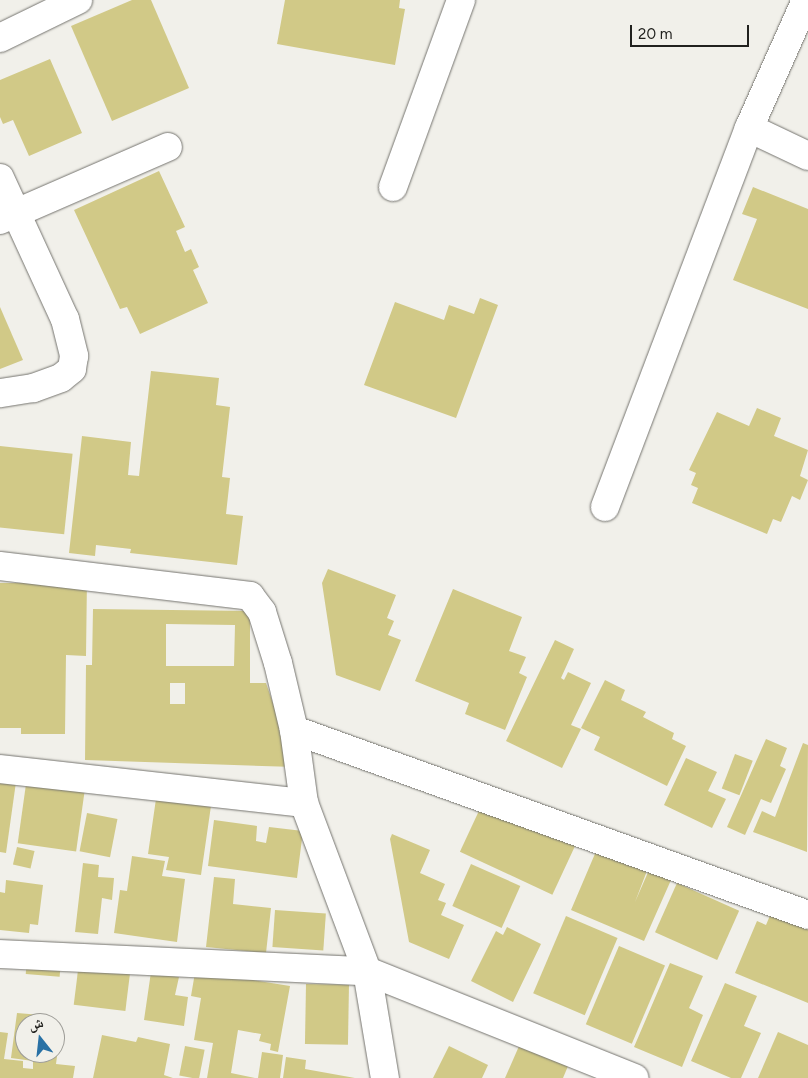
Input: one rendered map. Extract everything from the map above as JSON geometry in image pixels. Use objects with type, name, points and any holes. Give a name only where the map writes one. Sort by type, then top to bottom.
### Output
[{"type":"street","points":[[0,38],[78,0]]},
{"type":"street","points":[[393,186],[461,0]]},
{"type":"street","points":[[604,507],[749,128],[806,0]]},
{"type":"street","points":[[749,128],[808,156]]},
{"type":"street","points":[[9,216],[168,148]]},
{"type":"street","points":[[0,178],[9,216],[65,319],[72,340],[74,362],[72,369],[50,383],[0,392]]},
{"type":"street","points":[[0,566],[250,596],[262,612],[294,730],[304,803],[367,971],[385,1078]]},
{"type":"street","points":[[294,730],[808,915]]},
{"type":"street","points":[[0,769],[304,803]]},
{"type":"street","points":[[0,954],[367,971],[634,1078]]},
{"type":"building","points":[[132,0],[151,0],[189,88],[112,121],[71,26]]},
{"type":"building","points":[[285,0],[400,0],[399,8],[405,9],[395,65],[277,44]]},
{"type":"building","points":[[50,59],[82,133],[29,156],[13,120],[3,124],[0,117],[0,80]]},
{"type":"building","points":[[159,171],[185,227],[176,231],[185,252],[191,249],[199,267],[193,270],[208,303],[140,334],[127,307],[120,309],[74,210]]},
{"type":"building","points":[[753,187],[808,209],[808,309],[733,280],[757,219],[742,214]]},
{"type":"building","points":[[480,298],[498,305],[456,418],[364,385],[395,302],[444,320],[449,305],[474,314]]},
{"type":"building","points":[[0,307],[23,360],[0,369]]},
{"type":"building","points":[[151,371],[219,378],[216,405],[230,407],[222,477],[230,478],[226,514],[243,516],[237,565],[130,553],[131,549],[96,545],[95,556],[69,553],[82,436],[131,442],[128,475],[139,476]]},
{"type":"building","points":[[757,408],[781,418],[774,436],[808,450],[800,476],[808,480],[800,500],[792,496],[781,522],[773,519],[767,534],[692,503],[698,488],[691,485],[696,473],[689,470],[717,412],[749,426]]},
{"type":"building","points":[[0,446],[73,454],[64,534],[0,527]]},
{"type":"building","points":[[328,569],[396,595],[387,618],[394,621],[388,635],[401,640],[380,691],[336,675],[322,583]]},
{"type":"building","points":[[27,577],[87,578],[86,656],[66,655],[65,734],[21,734],[21,728],[0,728],[0,583],[27,583]]},
{"type":"building","points":[[453,589],[522,617],[509,651],[526,657],[519,673],[527,677],[505,730],[465,714],[469,703],[415,681]]},
{"type":"building","points":[[93,609],[250,611],[250,683],[266,683],[295,767],[85,760],[86,665],[92,665]],"holes":[[[166,624],[235,625],[234,666],[166,666]],[[170,683],[185,683],[185,704],[170,704]]]},
{"type":"building","points":[[555,640],[574,649],[561,678],[564,680],[568,672],[591,683],[571,725],[581,729],[562,768],[506,741]]},
{"type":"building","points":[[605,680],[625,690],[621,700],[646,712],[643,717],[674,733],[672,739],[686,746],[667,786],[594,750],[600,737],[581,728]]},
{"type":"building","points":[[766,739],[787,748],[780,766],[786,769],[771,803],[761,799],[745,835],[727,827]]},
{"type":"building","points":[[803,743],[808,745],[807,852],[753,832],[762,811],[775,817]]},
{"type":"building","points":[[735,754],[753,761],[739,795],[722,789]]},
{"type":"building","points":[[686,758],[717,772],[708,791],[726,799],[712,828],[664,805]]},
{"type":"building","points":[[28,770],[86,778],[76,851],[18,843]]},
{"type":"building","points":[[0,780],[16,782],[6,853],[0,852]]},
{"type":"building","points":[[157,792],[212,799],[201,875],[166,870],[169,857],[148,854]]},
{"type":"building","points":[[484,800],[576,843],[552,895],[460,852]]},
{"type":"building","points":[[87,813],[117,819],[110,857],[80,851]]},
{"type":"building","points":[[214,820],[257,826],[256,841],[266,843],[269,827],[303,831],[297,878],[208,866]]},
{"type":"building","points":[[392,834],[430,850],[420,873],[445,884],[438,900],[446,903],[441,915],[464,925],[449,959],[409,942],[390,839]]},
{"type":"building","points":[[600,842],[650,863],[635,902],[649,870],[671,880],[644,941],[571,910]]},
{"type":"building","points":[[17,847],[35,851],[30,869],[13,865]]},
{"type":"building","points":[[132,856],[165,861],[162,876],[185,879],[177,942],[114,933],[120,890],[127,891]]},
{"type":"building","points":[[83,863],[99,865],[98,877],[114,878],[112,900],[102,898],[98,934],[75,932]]},
{"type":"building","points":[[471,864],[520,886],[502,928],[452,906]]},
{"type":"building","points":[[214,877],[235,879],[233,904],[271,908],[266,953],[206,947]]},
{"type":"building","points":[[6,880],[43,885],[38,925],[30,924],[29,933],[0,930],[0,892],[5,893]]},
{"type":"building","points":[[677,883],[739,911],[717,960],[655,932]]},
{"type":"building","points":[[774,906],[808,920],[808,1003],[735,973],[757,921],[766,925]]},
{"type":"building","points":[[275,910],[326,914],[323,950],[272,947]]},
{"type":"building","points":[[566,916],[618,938],[585,1015],[533,993]]},
{"type":"building","points":[[507,927],[541,944],[513,1002],[471,981],[496,931],[503,935]]},
{"type":"building","points":[[619,946],[665,966],[632,1044],[586,1024]]},
{"type":"building","points":[[28,948],[62,951],[60,977],[26,974]]},
{"type":"building","points":[[197,961],[227,976],[290,986],[278,1052],[270,1050],[271,1044],[259,1041],[261,1034],[238,1030],[231,1073],[255,1078],[207,1078],[213,1043],[194,1040],[201,998],[191,996]]},
{"type":"building","points":[[79,962],[131,968],[125,1011],[74,1005]]},
{"type":"building","points":[[670,963],[703,976],[689,1008],[703,1015],[682,1067],[634,1047]]},
{"type":"building","points":[[151,972],[179,977],[175,995],[188,997],[184,1026],[144,1020]]},
{"type":"building","points":[[725,983],[757,996],[744,1026],[761,1033],[741,1078],[731,1078],[691,1061]]},
{"type":"building","points":[[306,984],[349,985],[348,1045],[305,1044]]},
{"type":"building","points":[[15,1028],[15,1059],[11,1058]]},
{"type":"building","points":[[0,1032],[8,1033],[4,1059],[15,1060],[15,1063],[23,1063],[23,1068],[33,1069],[33,1063],[56,1063],[75,1066],[73,1078],[0,1078]]},
{"type":"building","points":[[778,1032],[808,1045],[808,1078],[758,1078]]},
{"type":"building","points":[[102,1035],[136,1042],[138,1037],[170,1044],[164,1075],[173,1078],[93,1078]]},
{"type":"building","points":[[523,1037],[571,1059],[563,1078],[505,1078]]},
{"type":"building","points":[[185,1046],[205,1050],[199,1078],[179,1075]]},
{"type":"building","points":[[449,1046],[488,1065],[482,1078],[433,1078]]},
{"type":"building","points":[[262,1052],[283,1055],[280,1078],[258,1078]]},
{"type":"building","points":[[286,1057],[306,1060],[305,1069],[355,1078],[283,1078]]}]
